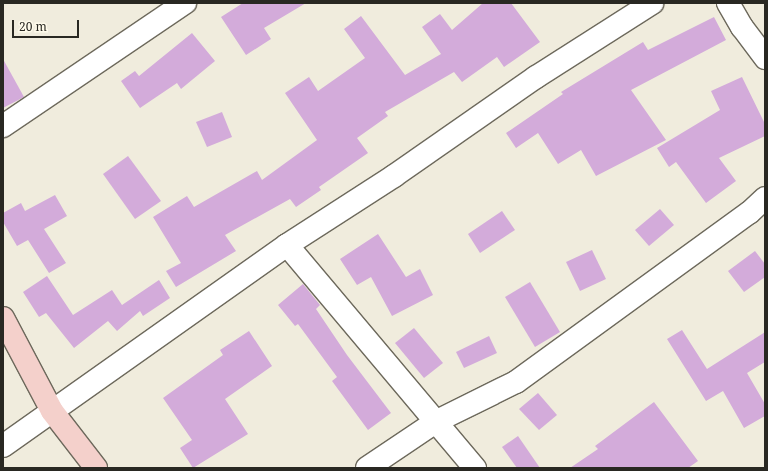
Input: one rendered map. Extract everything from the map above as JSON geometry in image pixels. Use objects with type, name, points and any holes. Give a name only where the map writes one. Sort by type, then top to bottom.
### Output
[{"type":"main road","points":[[3,318],[52,411],[96,468]]},
{"type":"street","points":[[3,126],[185,3]]},
{"type":"street","points":[[3,446],[287,245],[394,176],[536,77],[652,3]]},
{"type":"street","points":[[728,3],[742,27],[765,58]]},
{"type":"street","points":[[367,468],[437,421],[516,382],[749,213],[765,198]]},
{"type":"street","points":[[287,245],[437,421],[475,468]]},
{"type":"building","points":[[243,3],[306,3],[264,28],[271,39],[246,55],[221,17]]},
{"type":"building","points":[[483,3],[511,3],[540,42],[504,67],[497,57],[462,82],[454,72],[385,112],[388,116],[357,138],[368,153],[319,187],[321,190],[296,207],[290,199],[225,235],[236,251],[176,287],[166,271],[181,263],[153,217],[187,196],[194,207],[257,171],[262,180],[317,140],[285,93],[309,77],[318,91],[365,58],[344,29],[361,16],[405,75],[441,54],[422,27],[440,14],[452,30]]},
{"type":"building","points":[[714,17],[726,40],[631,90],[666,140],[596,176],[581,150],[558,164],[538,133],[516,148],[506,133],[563,94],[561,92],[643,42],[648,50]]},
{"type":"building","points":[[192,33],[215,61],[181,89],[177,83],[140,108],[121,81],[135,71],[139,76]]},
{"type":"building","points":[[3,59],[24,97],[3,108]]},
{"type":"building","points":[[742,77],[765,124],[765,136],[719,158],[736,181],[706,203],[676,162],[669,167],[657,148],[720,110],[711,91]]},
{"type":"building","points":[[222,112],[232,137],[207,147],[196,122]]},
{"type":"building","points":[[128,156],[161,201],[135,219],[103,174]]},
{"type":"building","points":[[55,195],[67,216],[44,229],[66,263],[49,273],[28,240],[17,246],[3,222],[3,213],[21,203],[25,211]]},
{"type":"building","points":[[660,209],[674,225],[649,246],[635,230]]},
{"type":"building","points":[[502,211],[515,230],[480,253],[468,234]]},
{"type":"building","points":[[378,234],[406,277],[420,269],[433,295],[392,316],[371,277],[357,285],[340,259]]},
{"type":"building","points":[[592,250],[606,279],[580,291],[566,262]]},
{"type":"building","points":[[755,251],[765,264],[765,277],[744,292],[728,271]]},
{"type":"building","points":[[47,276],[73,315],[112,290],[122,305],[159,280],[170,298],[143,316],[140,311],[117,331],[108,321],[74,348],[46,313],[39,317],[23,292]]},
{"type":"building","points":[[530,282],[560,332],[535,347],[505,297]]},
{"type":"building","points":[[303,284],[320,305],[316,309],[347,355],[391,413],[368,430],[332,381],[337,377],[298,324],[295,326],[278,305]]},
{"type":"building","points":[[414,328],[443,363],[424,378],[395,343]]},
{"type":"building","points":[[682,330],[707,369],[765,332],[765,362],[747,373],[765,404],[765,416],[744,428],[723,391],[706,401],[667,339]]},
{"type":"building","points":[[249,331],[272,366],[225,399],[248,434],[193,468],[180,448],[192,440],[163,398],[223,355],[220,350]]},
{"type":"building","points":[[489,336],[497,353],[464,368],[456,352]]},
{"type":"building","points":[[538,393],[557,415],[539,430],[519,409]]},
{"type":"building","points":[[654,402],[698,461],[688,468],[570,468],[598,449],[595,446]]},
{"type":"building","points":[[518,436],[540,468],[517,468],[502,447]]}]
